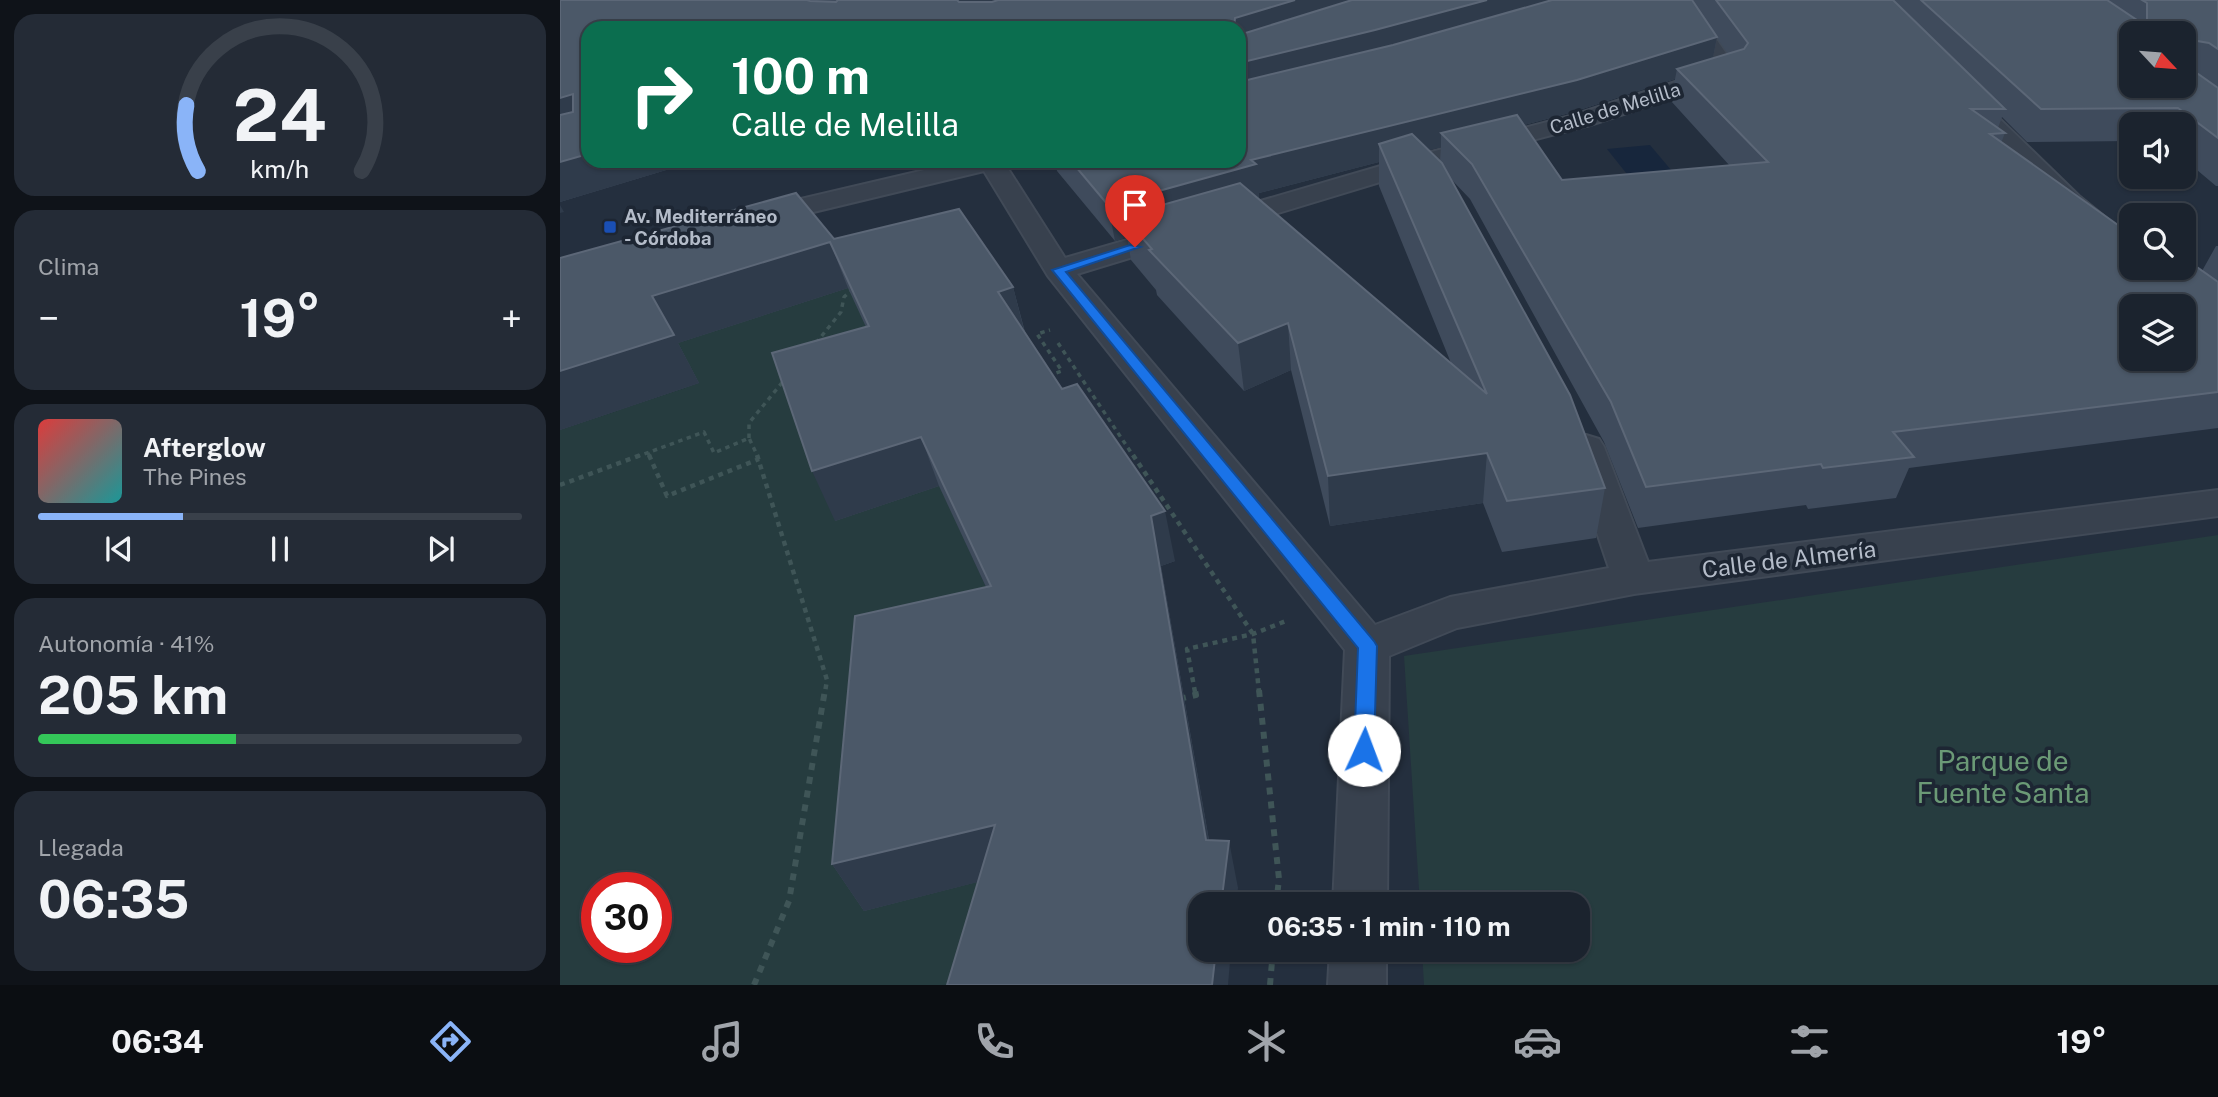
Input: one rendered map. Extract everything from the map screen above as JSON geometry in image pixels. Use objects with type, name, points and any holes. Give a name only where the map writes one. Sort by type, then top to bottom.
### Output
[{"type":"street","name":"Calle de Melilla","points":[[1058,270],[1416,163],[1582,120],[1728,72],[1680,0]]},
{"type":"street","points":[[1954,87],[2068,202],[2119,244]]},
{"type":"street","points":[[1416,163],[1446,191]]},
{"type":"street","points":[[724,226],[963,168]]},
{"type":"street","points":[[996,168],[1058,270],[1367,646],[1360,892]]},
{"type":"street","points":[[1572,419],[1584,443],[1634,579]]},
{"type":"street","name":"Calle de Almería","points":[[1367,646],[1450,613],[1634,579],[2218,503]]},
{"type":"street","points":[[1357,985],[1358,962]]},
{"type":"path","points":[[808,352],[841,312],[844,297],[858,284]]},
{"type":"path","points":[[1043,320],[1253,634],[1279,879],[1278,892]]},
{"type":"path","points":[[1025,338],[1050,330]]},
{"type":"path","points":[[1037,334],[1062,371],[1044,377]]},
{"type":"path","points":[[754,985],[789,901],[827,680],[759,459],[749,439],[749,423],[791,372]]},
{"type":"path","points":[[560,485],[704,432],[714,453],[749,439]]},
{"type":"path","points":[[648,453],[667,496],[759,459]]},
{"type":"path","points":[[1133,466],[1140,463]]},
{"type":"path","points":[[1172,703],[1196,695],[1187,649],[1253,634]]},
{"type":"path","points":[[1270,985],[1272,962]]},
{"type":"green space","points":[[852,286],[896,391],[1005,628],[1010,827],[986,985],[560,985],[560,430],[699,383],[622,361]]},
{"type":"green space","name":"Parque de Fuente Santa","points":[[2218,535],[2218,985],[1424,985],[1423,962],[1590,962],[1590,892],[1419,892],[1404,656]]},
{"type":"water","points":[[1650,145],[1682,183],[1638,188],[1607,149]]},
{"type":"building","points":[[560,0],[1295,0],[1235,18],[1235,21],[581,21],[581,156],[560,162],[560,115],[573,112],[573,94],[560,98]]},
{"type":"building","points":[[1352,0],[1487,0],[1246,61],[1246,33]]},
{"type":"building","points":[[1552,0],[1692,0],[1717,37],[1577,80],[1251,160],[1256,164],[1246,167],[1246,80],[1393,45]]},
{"type":"building","points":[[1716,0],[1893,0],[2005,109],[1971,109],[2005,133],[1990,134],[2119,226],[2119,280],[2196,280],[2196,266],[2218,282],[2218,392],[1893,432],[1914,457],[1823,468],[1821,464],[1646,487],[1611,402],[1472,164],[1441,133],[1517,115],[1562,180],[1768,162],[1677,69],[1744,49],[1748,43]]},
{"type":"building","points":[[1921,0],[2107,0],[2142,21],[2119,21],[2119,98],[2196,98],[2196,72],[2218,88],[2218,138],[2196,122],[2196,112],[2183,112],[2178,108],[2041,109]]},
{"type":"building","points":[[2142,0],[2218,0],[2218,49],[2209,43],[2197,41],[2197,52],[2196,21],[2147,21],[2147,3]]},
{"type":"building","points":[[1412,134],[1442,163],[1570,395],[1605,488],[1507,501],[1487,453],[1328,476],[1288,323],[1238,343],[1149,250],[1152,249],[1123,216],[1240,183],[1487,394],[1379,144]]},
{"type":"building","points":[[1077,168],[1242,168],[1108,205]]},
{"type":"building","points":[[796,193],[834,239],[959,209],[1013,287],[998,292],[1062,389],[1077,384],[1165,511],[1151,516],[1206,840],[1229,841],[1223,892],[1188,892],[1188,962],[1215,962],[1212,985],[947,985],[995,825],[832,864],[855,616],[991,586],[921,437],[812,471],[772,353],[869,326],[830,242],[652,296],[674,335],[560,371],[560,258]]},
{"type":"place","name":"Av. Mediterráneo - Córdoba","points":[[610,227]]},
{"type":"route","points":[[1135,247],[1058,270],[1367,646],[1364,750]]}]
